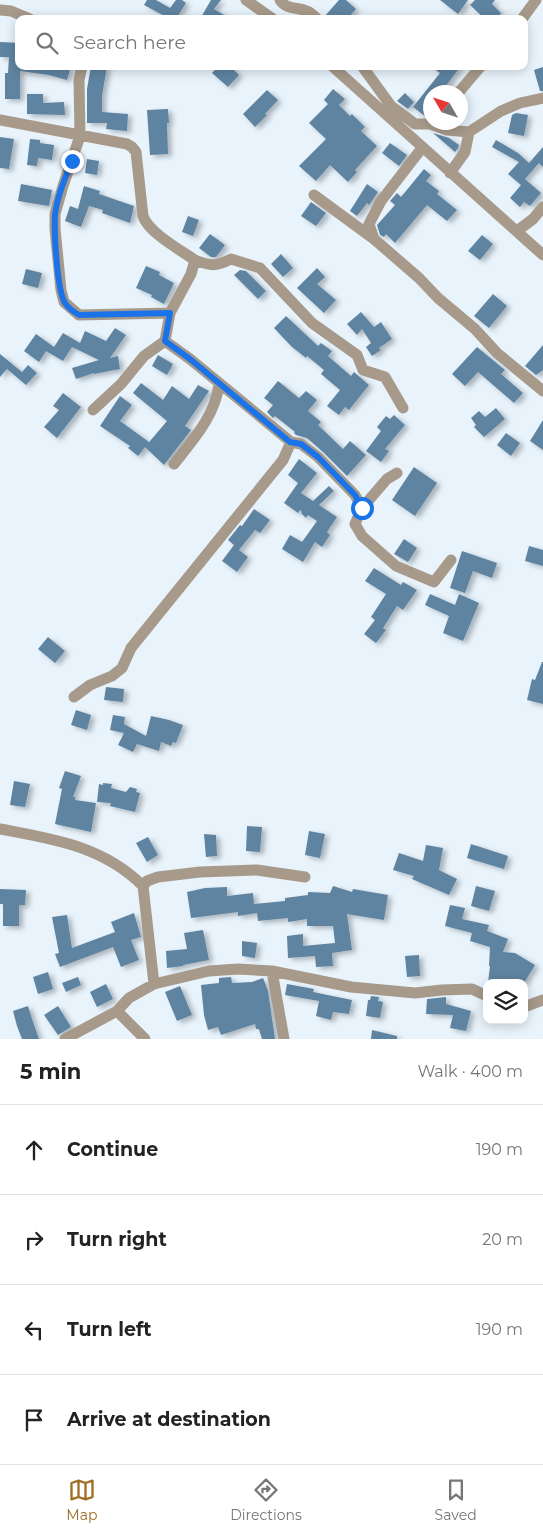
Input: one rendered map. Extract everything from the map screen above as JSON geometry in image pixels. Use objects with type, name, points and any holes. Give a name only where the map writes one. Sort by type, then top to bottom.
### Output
[{"type":"street","points":[[246,0],[267,15]]},
{"type":"street","points":[[280,0],[292,8],[313,15]]},
{"type":"street","points":[[299,0],[313,15]]},
{"type":"street","points":[[525,15],[536,0]]},
{"type":"street","points":[[0,10],[11,11],[20,15]]},
{"type":"street","points":[[81,70],[79,80],[80,136],[62,186],[55,214],[61,290],[64,302],[79,315],[170,313]]},
{"type":"street","points":[[337,70],[386,108],[415,124],[423,124]]},
{"type":"street","points":[[364,70],[386,108],[418,145],[543,255]]},
{"type":"street","points":[[465,85],[478,70]]},
{"type":"street","points":[[447,130],[469,132],[501,111],[520,103],[543,98]]},
{"type":"street","points":[[0,120],[127,144],[132,147],[136,152],[145,222],[195,260],[211,266],[231,259],[260,268],[312,323],[358,355],[363,370],[385,377],[403,408]]},
{"type":"street","points":[[374,239],[369,224],[381,201],[427,130]]},
{"type":"street","points":[[450,173],[465,152],[469,132]]},
{"type":"street","points":[[314,195],[374,239],[475,329],[497,353],[543,391]]},
{"type":"street","points":[[517,231],[533,219],[543,207]]},
{"type":"street","points":[[93,410],[121,384],[144,356],[165,341],[170,313],[191,274],[195,260]]},
{"type":"street","points":[[165,341],[290,442],[301,444],[318,457],[355,495],[362,508]]},
{"type":"street","points":[[174,464],[203,427],[218,396],[219,383]]},
{"type":"street","points":[[218,396],[229,391]]},
{"type":"street","points":[[74,697],[90,685],[112,676],[122,668],[136,642],[283,460],[290,442]]},
{"type":"street","points":[[397,473],[387,479],[362,508],[355,524],[362,536],[396,566],[434,582],[451,560]]},
{"type":"street","points":[[0,829],[67,842],[110,860],[131,874],[143,886],[154,984]]},
{"type":"street","points":[[143,886],[147,881],[158,877],[200,872],[257,870],[305,877]]},
{"type":"street","points":[[65,1039],[118,1011],[129,998],[154,984],[209,971],[238,969],[272,971],[351,986],[415,993],[472,989],[483,994]]},
{"type":"street","points":[[272,971],[284,1039]]},
{"type":"street","points":[[528,1006],[543,1000]]},
{"type":"street","points":[[118,1011],[145,1039]]},
{"type":"building","points":[[147,0],[156,0],[170,8],[176,0],[182,0],[186,3],[178,15],[163,15],[144,5]]},
{"type":"building","points":[[211,0],[221,0],[214,9],[224,15],[202,15]]},
{"type":"building","points":[[339,0],[346,0],[356,9],[351,15],[326,15]]},
{"type":"building","points":[[440,0],[468,0],[458,14]]},
{"type":"building","points":[[475,0],[495,0],[492,4],[501,13],[499,15],[481,15],[470,5]]},
{"type":"building","points":[[0,42],[15,43],[15,70],[70,70],[67,80],[49,75],[20,71],[20,99],[5,99],[5,73],[8,73],[9,57],[0,57]]},
{"type":"building","points":[[543,67],[543,91],[540,91],[534,70]]},
{"type":"building","points":[[90,70],[106,70],[102,96],[102,112],[128,114],[127,131],[106,129],[107,123],[87,123],[87,89]]},
{"type":"building","points":[[215,70],[234,70],[239,75],[228,87],[212,73]]},
{"type":"building","points":[[436,70],[458,70],[446,85],[430,85],[440,73]]},
{"type":"building","points":[[333,89],[345,99],[339,105],[350,116],[352,114],[365,127],[361,131],[377,146],[355,170],[357,172],[348,182],[330,165],[316,181],[299,166],[326,139],[309,123],[328,104],[324,100]]},
{"type":"building","points":[[267,90],[278,100],[255,127],[243,114]]},
{"type":"building","points":[[405,93],[414,102],[408,109],[397,101]]},
{"type":"building","points":[[27,94],[43,94],[43,103],[64,102],[65,115],[27,114]]},
{"type":"building","points":[[423,94],[423,114],[413,107]]},
{"type":"building","points":[[168,109],[168,154],[150,155],[147,110]]},
{"type":"building","points":[[516,113],[528,115],[524,136],[508,133],[512,115]]},
{"type":"building","points":[[433,133],[449,138],[459,145],[458,148],[455,152]]},
{"type":"building","points":[[0,137],[14,139],[9,169],[0,168]]},
{"type":"building","points":[[30,139],[54,145],[52,160],[38,158],[37,166],[27,165]]},
{"type":"building","points":[[496,140],[518,153],[529,163],[543,147],[543,167],[539,163],[525,179],[541,193],[530,206],[524,202],[520,207],[510,198],[521,185],[508,174],[519,162],[492,147]]},
{"type":"building","points":[[390,143],[407,155],[399,166],[382,153]]},
{"type":"building","points":[[87,159],[99,161],[97,175],[85,173]]},
{"type":"building","points":[[424,169],[431,175],[426,181],[439,191],[437,194],[457,210],[447,221],[427,205],[395,243],[386,234],[384,237],[380,235],[377,225],[395,205],[390,201],[397,193],[401,197]]},
{"type":"building","points":[[21,184],[52,190],[49,206],[18,201]]},
{"type":"building","points":[[367,184],[378,192],[369,205],[367,203],[357,216],[350,211]]},
{"type":"building","points":[[84,186],[100,191],[99,194],[134,206],[130,223],[102,213],[103,210],[89,206],[81,227],[65,221],[70,206],[78,209]]},
{"type":"building","points":[[311,202],[326,213],[316,226],[301,216]]},
{"type":"building","points":[[188,216],[199,220],[193,236],[182,232]]},
{"type":"building","points":[[210,234],[225,245],[216,257],[211,257],[199,248]]},
{"type":"building","points":[[482,235],[493,244],[480,260],[468,251]]},
{"type":"building","points":[[281,254],[293,268],[283,277],[271,264]]},
{"type":"building","points":[[146,266],[160,272],[159,275],[174,283],[164,304],[151,297],[152,295],[136,288]]},
{"type":"building","points":[[317,268],[325,277],[317,284],[336,300],[324,313],[297,288]]},
{"type":"building","points":[[26,269],[42,273],[38,288],[22,284]]},
{"type":"building","points":[[240,270],[246,271],[266,291],[258,299],[234,275]]},
{"type":"building","points":[[493,294],[507,306],[489,328],[474,316]]},
{"type":"building","points":[[361,312],[374,327],[381,322],[392,339],[379,348],[381,350],[372,356],[366,347],[371,343],[362,329],[357,335],[347,324]]},
{"type":"building","points":[[286,316],[318,346],[321,343],[332,351],[328,356],[351,376],[354,372],[369,385],[349,410],[345,407],[339,415],[327,406],[340,390],[321,374],[324,370],[292,347],[274,328]]},
{"type":"building","points":[[115,328],[126,335],[110,358],[118,356],[120,369],[94,373],[76,379],[72,368],[99,360],[72,347],[63,361],[46,351],[39,362],[24,351],[36,334],[54,347],[63,333],[80,343],[85,331],[106,341]]},
{"type":"building","points":[[543,345],[543,370],[536,375],[525,366]]},
{"type":"building","points":[[477,347],[505,370],[501,374],[523,393],[514,403],[478,372],[465,386],[452,374]]},
{"type":"building","points":[[0,354],[22,372],[28,365],[37,373],[26,385],[7,369],[0,377]]},
{"type":"building","points":[[158,355],[173,364],[167,375],[152,366]]},
{"type":"building","points":[[278,381],[299,398],[306,391],[317,400],[308,411],[321,422],[318,425],[343,449],[350,441],[366,455],[347,476],[307,438],[296,435],[295,432],[275,416],[273,418],[267,412],[273,405],[264,398]]},
{"type":"building","points":[[141,383],[163,400],[172,386],[189,399],[198,385],[209,391],[185,426],[191,430],[164,465],[145,447],[167,421],[133,393]]},
{"type":"building","points":[[63,393],[81,407],[57,438],[44,427],[59,410],[53,406]]},
{"type":"building","points":[[120,396],[132,405],[120,421],[149,442],[138,456],[128,448],[130,446],[100,426]]},
{"type":"building","points":[[496,408],[505,419],[484,437],[474,427],[476,425],[471,418],[479,411],[485,417]]},
{"type":"building","points":[[394,415],[405,425],[385,449],[389,451],[381,462],[366,451],[381,431],[377,427],[386,416],[390,419]]},
{"type":"building","points":[[543,420],[543,450],[530,441]]},
{"type":"building","points":[[506,433],[520,443],[511,456],[497,445]]},
{"type":"building","points":[[299,459],[317,473],[301,493],[313,501],[329,486],[334,491],[319,505],[337,517],[327,532],[330,535],[322,547],[315,542],[303,562],[282,549],[290,535],[302,542],[317,521],[308,515],[306,518],[300,510],[298,513],[284,503],[298,483],[288,475]]},
{"type":"building","points":[[414,467],[437,483],[415,516],[392,500]]},
{"type":"building","points":[[254,509],[270,520],[260,533],[255,530],[239,550],[248,557],[237,572],[222,561],[234,545],[228,540],[240,525],[242,526]]},
{"type":"building","points":[[404,539],[417,548],[408,562],[394,554]]},
{"type":"building","points":[[529,546],[543,550],[543,566],[525,561]]},
{"type":"building","points":[[462,551],[497,563],[492,578],[473,571],[465,593],[450,588]]},
{"type":"building","points":[[374,568],[401,585],[403,582],[417,590],[403,610],[397,606],[383,628],[386,630],[376,643],[364,634],[375,620],[371,617],[386,594],[365,581]]},
{"type":"building","points":[[430,594],[455,605],[459,594],[479,603],[463,641],[443,633],[449,616],[425,605]]},
{"type":"building","points":[[48,637],[65,651],[55,663],[38,649]]},
{"type":"building","points":[[542,662],[543,704],[527,700],[532,679],[535,680]]},
{"type":"building","points":[[106,687],[124,689],[123,702],[104,700]]},
{"type":"building","points":[[76,710],[91,715],[87,730],[71,725]]},
{"type":"building","points":[[113,715],[125,717],[124,724],[146,736],[151,716],[183,725],[176,743],[173,742],[171,746],[161,742],[159,751],[137,744],[133,752],[118,745],[124,733],[110,730]]},
{"type":"building","points":[[65,771],[81,776],[73,797],[75,797],[75,800],[96,803],[91,832],[55,824],[62,789],[59,788]]},
{"type":"building","points":[[14,781],[30,784],[25,807],[10,805]]},
{"type":"building","points":[[103,783],[112,784],[111,788],[126,792],[130,787],[137,789],[136,792],[140,793],[135,812],[110,806],[111,803],[97,802],[99,784],[103,785]]},
{"type":"building","points":[[247,826],[262,827],[260,852],[246,851]]},
{"type":"building","points":[[309,831],[325,834],[320,858],[305,855]]},
{"type":"building","points":[[204,834],[216,835],[217,856],[206,857]]},
{"type":"building","points":[[148,837],[158,855],[147,862],[136,843]]},
{"type":"building","points":[[471,844],[508,856],[504,869],[467,858]]},
{"type":"building","points":[[426,845],[443,848],[439,870],[457,879],[449,895],[412,879],[414,876],[393,870],[399,853],[423,861]]},
{"type":"building","points":[[333,886],[352,892],[353,889],[388,895],[384,920],[347,914],[352,950],[332,953],[333,966],[316,967],[315,956],[288,958],[287,936],[303,934],[303,946],[335,943],[333,926],[307,926],[307,919],[288,922],[288,918],[258,921],[257,913],[238,916],[238,912],[191,918],[187,892],[205,888],[227,887],[227,896],[253,893],[254,904],[285,901],[285,898],[308,895],[308,892],[330,893]]},
{"type":"building","points":[[476,886],[495,891],[489,911],[471,906]]},
{"type":"building","points":[[0,889],[26,890],[25,905],[19,905],[19,926],[3,926],[3,904],[0,904]]},
{"type":"building","points":[[450,905],[465,908],[462,919],[489,925],[487,931],[508,939],[503,952],[515,953],[535,965],[526,979],[488,979],[490,947],[470,941],[472,933],[445,926]]},
{"type":"building","points":[[134,913],[141,937],[131,940],[139,960],[121,967],[113,947],[60,967],[55,954],[59,953],[52,917],[67,915],[72,948],[115,932],[111,922]]},
{"type":"building","points":[[203,930],[209,960],[167,968],[166,951],[187,949],[184,933]]},
{"type":"building","points":[[242,941],[257,943],[255,958],[242,956]]},
{"type":"building","points":[[419,955],[420,976],[407,977],[405,956]]},
{"type":"building","points":[[48,972],[53,989],[38,994],[33,977]]},
{"type":"building","points":[[78,977],[81,985],[66,992],[62,983]]},
{"type":"building","points":[[231,977],[232,983],[252,982],[263,978],[268,991],[275,1039],[262,1039],[259,1029],[256,1029],[255,1024],[221,1035],[218,1027],[208,1030],[204,1015],[201,985],[219,983],[219,978]]},
{"type":"building","points":[[106,984],[113,999],[97,1007],[90,992]]},
{"type":"building","points":[[287,984],[314,989],[313,992],[352,1000],[349,1014],[333,1012],[331,1020],[316,1016],[319,1001],[285,995]]},
{"type":"building","points":[[180,986],[192,1015],[177,1021],[165,992]]},
{"type":"building","points":[[371,996],[379,997],[378,1001],[383,1002],[380,1018],[366,1016],[368,1000],[370,1000]]},
{"type":"building","points":[[446,997],[446,1004],[471,1011],[466,1031],[450,1028],[453,1015],[426,1014],[427,999]]},
{"type":"building","points":[[28,1006],[39,1039],[22,1039],[17,1026],[13,1011]]},
{"type":"building","points":[[58,1006],[71,1027],[58,1035],[44,1015]]},
{"type":"building","points":[[372,1030],[397,1036],[397,1039],[371,1039]]},
{"type":"route","points":[[72,161],[62,186],[55,214],[61,290],[64,302],[79,315],[170,313],[165,341],[190,359],[290,442],[301,444],[318,457],[355,495],[362,508]]}]
